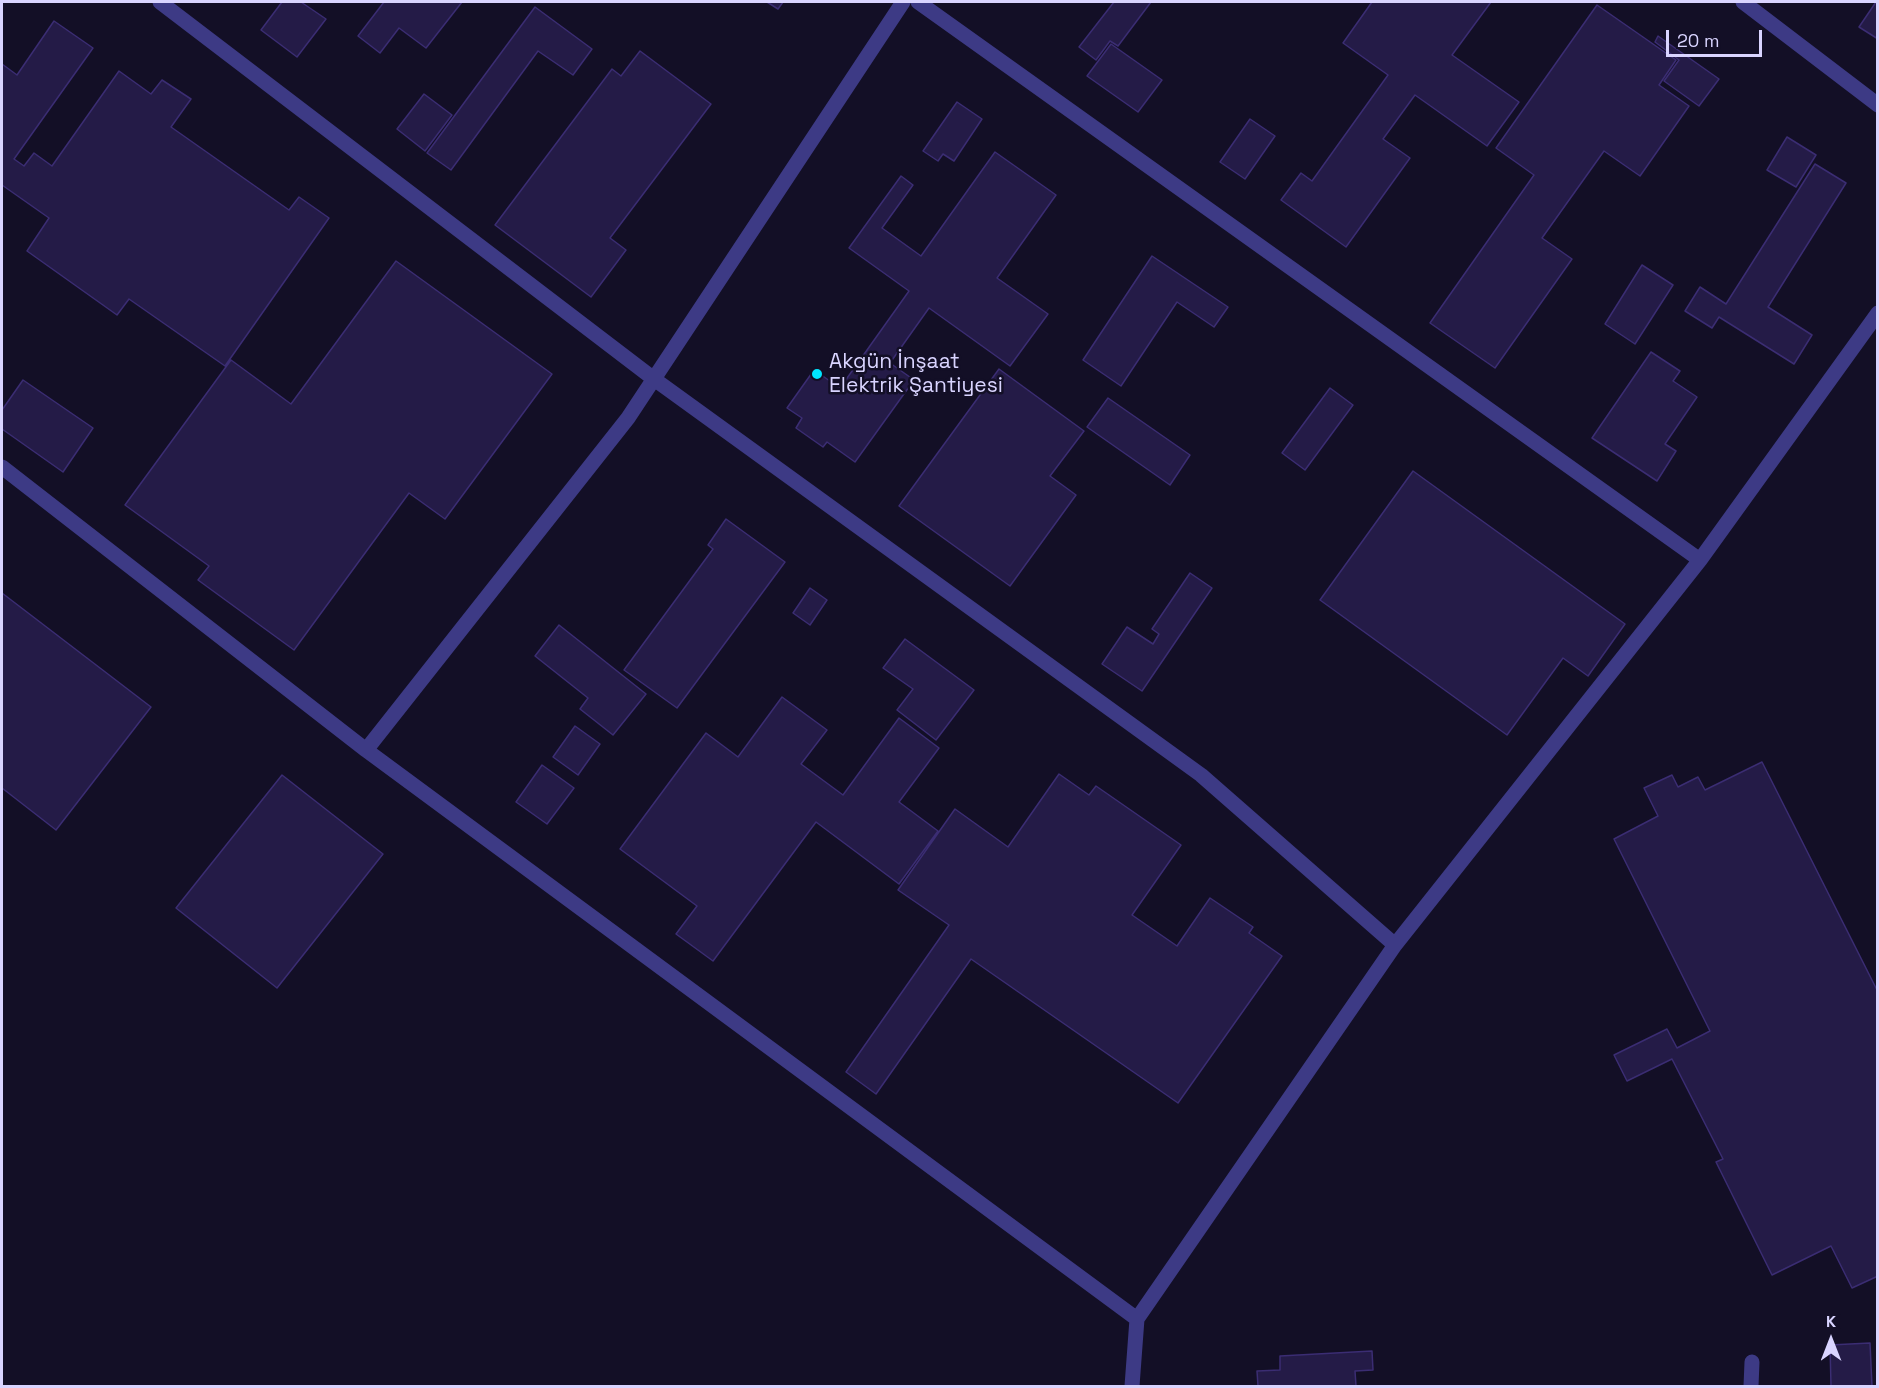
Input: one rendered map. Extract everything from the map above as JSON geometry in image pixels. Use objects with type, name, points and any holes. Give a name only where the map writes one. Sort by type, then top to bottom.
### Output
[{"type":"street","points":[[160,2],[654,379],[1201,775],[1395,945]]},
{"type":"street","points":[[366,750],[628,418],[903,2]]},
{"type":"street","points":[[918,2],[1700,560]]},
{"type":"street","points":[[1743,2],[1878,105]]},
{"type":"street","points":[[1132,1386],[1137,1319],[1395,945],[1700,560],[1878,313]]},
{"type":"street","points":[[2,467],[366,750],[1137,1319]]},
{"type":"street","points":[[1751,1386],[1752,1362]]},
{"type":"building","points":[[282,2],[301,2],[326,19],[297,57],[261,30]]},
{"type":"building","points":[[384,2],[462,2],[426,48],[399,28],[380,53],[358,36]]},
{"type":"building","points":[[767,2],[783,2],[778,9]]},
{"type":"building","points":[[1114,2],[1151,2],[1118,46],[1110,41],[1096,60],[1079,47]]},
{"type":"building","points":[[1372,2],[1491,2],[1452,55],[1519,102],[1487,146],[1415,95],[1383,139],[1410,158],[1346,247],[1281,200],[1301,173],[1312,181],[1388,75],[1343,43]]},
{"type":"building","points":[[1878,2],[1878,39],[1859,27]]},
{"type":"building","points":[[1597,5],[1676,60],[1659,85],[1689,106],[1640,176],[1604,151],[1542,238],[1572,259],[1495,368],[1430,323],[1534,175],[1496,148]]},
{"type":"building","points":[[535,7],[592,49],[573,75],[538,51],[451,170],[427,153]]},
{"type":"building","points":[[54,21],[93,48],[14,159],[24,166],[34,153],[52,166],[119,71],[151,94],[162,80],[191,99],[171,127],[289,210],[299,197],[329,218],[225,366],[129,299],[117,315],[27,251],[49,218],[2,185],[2,64],[17,75]]},
{"type":"building","points":[[1658,36],[1719,79],[1699,106],[1664,81],[1679,60],[1655,42]]},
{"type":"building","points":[[1111,44],[1162,80],[1138,112],[1087,76]]},
{"type":"building","points":[[640,51],[711,104],[610,238],[626,250],[591,297],[495,225],[612,69],[621,76]]},
{"type":"building","points":[[424,94],[452,115],[425,151],[397,129]]},
{"type":"building","points":[[957,102],[982,119],[954,161],[943,154],[938,161],[923,151]]},
{"type":"building","points":[[1250,119],[1275,136],[1245,179],[1220,162]]},
{"type":"building","points":[[1787,137],[1816,155],[1796,187],[1767,170]]},
{"type":"building","points":[[995,152],[1056,195],[997,278],[1048,314],[1010,366],[929,308],[890,363],[914,380],[855,462],[827,442],[823,447],[796,428],[802,418],[787,408],[814,370],[840,388],[909,291],[849,248],[901,176],[913,185],[882,228],[921,256]]},
{"type":"building","points":[[1815,164],[1846,183],[1768,307],[1812,335],[1794,364],[1719,317],[1712,328],[1685,311],[1700,287],[1726,304]]},
{"type":"building","points":[[1152,256],[1228,307],[1214,327],[1177,302],[1121,386],[1083,360]]},
{"type":"building","points":[[396,261],[552,374],[445,519],[409,493],[294,650],[198,580],[209,566],[125,505],[231,360],[291,404]]},
{"type":"building","points":[[1642,265],[1673,285],[1635,344],[1605,324]]},
{"type":"building","points":[[1651,352],[1680,371],[1673,381],[1697,397],[1665,444],[1676,451],[1657,481],[1592,438]]},
{"type":"building","points":[[999,369],[1084,431],[1050,476],[1076,495],[1010,586],[899,506]]},
{"type":"building","points":[[23,380],[93,428],[63,472],[2,429],[2,410]]},
{"type":"building","points":[[1330,388],[1353,405],[1305,470],[1282,453]]},
{"type":"building","points":[[1108,398],[1190,455],[1170,485],[1087,427]]},
{"type":"building","points":[[1413,471],[1625,624],[1588,676],[1563,658],[1507,735],[1320,600]]},
{"type":"building","points":[[726,519],[785,562],[677,708],[624,670],[713,549],[708,545]]},
{"type":"building","points":[[1190,573],[1212,588],[1142,691],[1102,664],[1127,627],[1153,644],[1159,634],[1152,629]]},
{"type":"building","points":[[810,588],[827,600],[810,625],[793,613]]},
{"type":"building","points":[[2,593],[151,707],[56,830],[2,788]]},
{"type":"building","points":[[559,625],[646,694],[613,735],[580,709],[588,698],[535,656]]},
{"type":"building","points":[[905,639],[974,690],[936,740],[897,710],[913,689],[883,668]]},
{"type":"building","points":[[782,697],[827,730],[801,764],[843,795],[899,718],[939,748],[899,802],[938,831],[899,884],[816,822],[713,961],[676,934],[697,906],[620,849],[706,733],[738,757]]},
{"type":"building","points":[[575,726],[600,744],[578,775],[553,757]]},
{"type":"building","points":[[1762,762],[1878,992],[1878,1276],[1852,1288],[1831,1246],[1772,1275],[1716,1162],[1723,1159],[1672,1059],[1627,1081],[1614,1055],[1667,1029],[1677,1048],[1710,1031],[1614,839],[1658,816],[1644,788],[1672,775],[1678,787],[1698,777],[1705,790]]},
{"type":"building","points":[[542,765],[574,788],[547,824],[516,802]]},
{"type":"building","points":[[1059,774],[1089,795],[1096,786],[1181,845],[1132,915],[1177,946],[1210,898],[1253,927],[1249,933],[1282,956],[1178,1103],[971,959],[876,1094],[846,1072],[949,925],[898,890],[955,809],[1008,847]]},
{"type":"building","points":[[282,775],[383,854],[277,988],[176,908]]},
{"type":"building","points":[[1870,1343],[1872,1386],[1831,1386],[1830,1345]]},
{"type":"building","points":[[1372,1351],[1373,1370],[1355,1371],[1356,1386],[1258,1386],[1257,1371],[1280,1370],[1280,1356]]},
{"type":"place","name":"Akgün İnşaat Elektrik Şantiyesi","points":[[817,374]]}]
